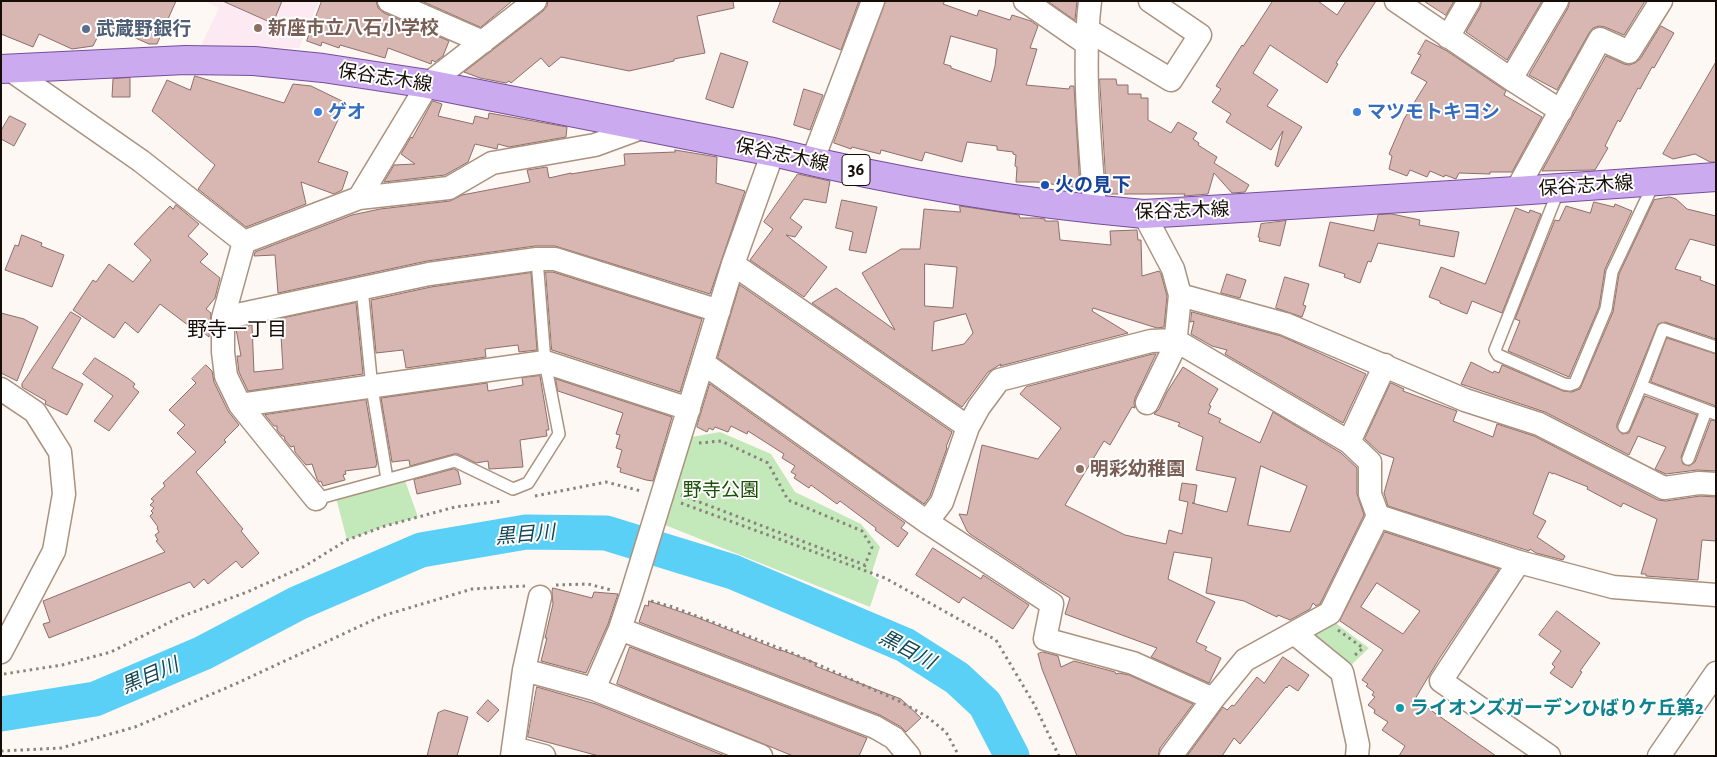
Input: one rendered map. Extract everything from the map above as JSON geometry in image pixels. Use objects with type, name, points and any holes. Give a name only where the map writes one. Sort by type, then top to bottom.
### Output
[{"type":"main road","name":"保谷志木線","points":[[5,69],[185,60],[254,61],[323,68],[428,84],[773,152],[812,162],[929,185],[1095,210],[1144,214],[1516,192],[1716,177]]},
{"type":"street","points":[[389,1],[483,42]]},
{"type":"street","points":[[359,198],[428,84],[535,1]]},
{"type":"street","points":[[812,162],[873,1]]},
{"type":"street","points":[[1025,1],[1087,37],[1171,80],[1200,35],[1150,1]]},
{"type":"street","points":[[1396,1],[1560,111]]},
{"type":"street","points":[[1448,37],[1469,1]]},
{"type":"street","points":[[1511,79],[1557,1]]},
{"type":"street","points":[[1516,192],[1600,39],[1629,52],[1661,1]]},
{"type":"street","points":[[1093,2],[1087,37],[1090,144],[1095,210]]},
{"type":"street","points":[[5,69],[141,161],[244,242]]},
{"type":"street","points":[[244,242],[359,198],[450,188],[492,164],[595,145],[644,127]]},
{"type":"street","points":[[594,689],[620,629],[631,596],[733,264],[773,152]]},
{"type":"street","points":[[1144,214],[1173,269],[1180,295],[1175,346],[1146,403]]},
{"type":"street","points":[[244,242],[223,318],[223,352],[226,376],[240,406],[316,499]]},
{"type":"street","points":[[223,318],[428,274],[537,259],[555,259],[719,311]]},
{"type":"street","points":[[733,264],[968,427]]},
{"type":"street","points":[[1180,295],[1285,324],[1465,400],[1539,424],[1664,488],[1698,483],[1716,484]]},
{"type":"street","points":[[927,522],[942,502],[968,427],[979,407],[999,380],[1151,341],[1175,340],[1349,442],[1370,462],[1370,494],[1378,516],[1330,613],[1245,660],[1213,699],[1171,756]]},
{"type":"street","points":[[240,406],[545,362],[689,409]]},
{"type":"street","points":[[703,363],[927,522],[1052,604],[1045,638],[1133,663],[1213,699]]},
{"type":"street","points":[[1349,442],[1385,366]]},
{"type":"street","points":[[1,389],[35,412],[60,452],[64,494],[54,551],[1,652]]},
{"type":"street","points":[[1378,516],[1519,562],[1613,587],[1716,595]]},
{"type":"street","points":[[1519,562],[1442,681],[1549,756]]},
{"type":"street","points":[[539,589],[524,670],[513,752],[544,756]]},
{"type":"street","points":[[620,629],[875,727],[894,738],[909,756]]},
{"type":"street","points":[[1294,633],[1342,672],[1358,745],[1357,756]]},
{"type":"street","points":[[524,670],[594,689],[762,756]]},
{"type":"street","points":[[1659,756],[1716,673]]},
{"type":"lane","points":[[1559,188],[1495,350],[1498,355],[1570,385],[1575,383],[1606,309],[1612,272],[1655,182]]},
{"type":"lane","points":[[316,499],[455,461],[513,489],[528,483],[559,434],[545,362],[537,259]]},
{"type":"lane","points":[[362,288],[372,388],[387,480]]},
{"type":"lane","points":[[1624,428],[1663,329],[1716,347]]},
{"type":"lane","points":[[1641,386],[1711,412],[1688,459]]},
{"type":"path","points":[[678,445],[721,441],[768,462],[788,500],[862,532],[872,547],[863,570]]},
{"type":"path","points":[[527,498],[606,482],[663,493],[866,564]]},
{"type":"path","points":[[663,493],[885,578],[996,640],[1034,704],[1059,756]]},
{"type":"path","points":[[1,674],[62,665],[111,652],[180,617],[247,592],[305,566],[347,540],[385,526],[455,507],[509,501]]},
{"type":"path","points":[[1,751],[61,748],[135,727],[233,685],[382,616],[472,589],[539,589],[588,584],[673,607],[792,653],[897,700],[926,716],[946,732],[959,756]]},
{"type":"path","points":[[1321,618],[1363,648],[1340,670]]},
{"type":"shaded area","name":"新座市立八石小学校","points":[[204,1],[319,1],[299,48],[200,48],[219,8]]},
{"type":"green space","name":"野寺公園","points":[[720,432],[771,454],[795,492],[861,524],[880,547],[871,575],[879,580],[870,607],[655,521],[680,439]]},
{"type":"green space","points":[[403,475],[418,517],[385,526],[347,540],[335,494]]},
{"type":"green space","points":[[1330,619],[1369,648],[1348,668],[1311,639]]},
{"type":"building","points":[[1,1],[176,1],[157,44],[149,44],[104,24],[93,46],[72,49],[39,34],[33,47],[1,34]]},
{"type":"building","points":[[223,1],[282,1],[273,23]]},
{"type":"building","points":[[322,1],[376,1],[378,8],[384,13],[449,41],[443,56],[435,62],[432,60],[431,64],[388,48],[385,58],[340,45],[339,48],[322,42],[321,46],[307,41]]},
{"type":"building","points":[[422,1],[512,1],[481,27]]},
{"type":"building","points":[[548,1],[733,1],[734,8],[697,16],[705,53],[674,59],[674,61],[629,71],[561,57],[549,67],[541,58],[511,83],[509,81],[506,83],[480,78],[464,72],[543,11]]},
{"type":"building","points":[[781,1],[859,1],[841,50],[773,22]]},
{"type":"building","points":[[886,1],[945,1],[943,4],[977,16],[979,10],[1010,20],[1012,15],[1031,21],[1038,26],[1030,48],[1037,49],[1026,85],[1069,89],[1070,86],[1074,86],[1080,188],[1037,182],[1016,182],[1016,155],[1013,152],[997,150],[997,146],[967,142],[962,162],[925,152],[922,161],[881,150],[880,154],[852,147],[851,149],[834,143]],"holes":[[[951,36],[997,49],[991,82],[944,64]]]},
{"type":"building","points":[[1048,1],[1077,1],[1075,20]]},
{"type":"building","points":[[1273,1],[1318,1],[1337,15],[1346,1],[1376,1],[1336,63],[1338,64],[1327,83],[1270,45],[1253,73],[1278,90],[1267,106],[1302,127],[1278,167],[1275,165],[1283,131],[1271,150],[1226,122],[1231,114],[1212,102],[1221,89],[1216,86]]},
{"type":"building","points":[[1424,1],[1454,1],[1446,15]]},
{"type":"building","points":[[1482,1],[1542,1],[1507,60],[1466,32]]},
{"type":"building","points":[[1570,1],[1645,1],[1624,35],[1605,27],[1593,28],[1557,90],[1529,75],[1568,8]]},
{"type":"building","points":[[1661,26],[1674,33],[1654,68],[1652,67],[1640,89],[1638,88],[1620,122],[1618,120],[1605,146],[1608,148],[1595,170],[1542,171],[1606,56],[1624,64],[1635,63],[1640,59]]},
{"type":"building","points":[[1426,40],[1447,51],[1506,91],[1504,95],[1542,117],[1512,172],[1490,172],[1490,174],[1459,173],[1456,179],[1445,175],[1444,177],[1430,171],[1427,177],[1410,170],[1407,176],[1389,169],[1392,156],[1389,154],[1404,119],[1427,82],[1411,73],[1421,55],[1418,54]]},
{"type":"building","points":[[721,53],[748,62],[733,108],[706,99]]},
{"type":"building","points":[[1716,62],[1716,162],[1710,162],[1695,154],[1673,159],[1663,154]]},
{"type":"building","points":[[195,76],[284,103],[293,84],[311,86],[346,103],[318,162],[348,172],[342,190],[334,194],[301,182],[306,204],[246,227],[198,189],[215,165],[152,111],[167,80],[190,90]]},
{"type":"building","points":[[130,78],[130,97],[112,97],[113,79]]},
{"type":"building","points":[[1100,79],[1116,79],[1117,85],[1128,85],[1128,94],[1141,94],[1141,98],[1148,98],[1148,120],[1171,133],[1178,122],[1197,133],[1193,139],[1199,143],[1198,145],[1217,157],[1214,163],[1249,185],[1245,192],[1232,193],[1214,173],[1208,194],[1184,196],[1185,194],[1107,194]]},
{"type":"building","points":[[804,89],[823,95],[810,130],[794,125]]},
{"type":"building","points":[[433,101],[442,104],[438,116],[473,124],[475,116],[488,119],[489,113],[567,127],[566,137],[509,147],[498,144],[497,149],[475,144],[468,162],[445,175],[384,182],[394,165],[415,164],[401,154]]},
{"type":"building","points":[[10,116],[26,124],[14,146],[1,139],[1,131]]},
{"type":"building","points":[[675,150],[717,157],[716,183],[745,191],[710,294],[555,246],[535,246],[427,261],[278,293],[275,255],[254,256],[255,252],[352,215],[380,209],[450,201],[462,195],[530,182],[527,170],[547,167],[549,178],[625,165],[624,154],[675,152]]},
{"type":"building","points":[[798,174],[830,181],[826,203],[804,199],[790,218],[802,227],[795,237],[786,235],[827,267],[804,297],[750,260],[773,229],[764,222]]},
{"type":"building","points":[[1670,197],[1676,199],[1687,209],[1716,216],[1716,246],[1690,239],[1675,269],[1701,277],[1700,280],[1716,286],[1716,339],[1665,322],[1658,324],[1617,428],[1622,434],[1629,433],[1645,396],[1697,415],[1681,457],[1683,464],[1689,466],[1695,462],[1711,420],[1716,421],[1716,471],[1697,470],[1666,474],[1655,469],[1666,447],[1638,436],[1629,455],[1545,412],[1461,384],[1471,362],[1493,373],[1494,371],[1499,373],[1502,365],[1563,391],[1572,392],[1580,389],[1613,312],[1619,274],[1654,200]]},
{"type":"building","points":[[842,200],[877,207],[866,253],[849,250],[853,232],[836,228]]},
{"type":"building","points":[[1594,202],[1614,207],[1615,204],[1632,211],[1605,269],[1599,307],[1569,377],[1508,351],[1520,321],[1515,319],[1555,220],[1559,221],[1566,206],[1590,213]]},
{"type":"building","points":[[176,205],[199,224],[188,236],[208,254],[200,262],[220,278],[215,298],[206,309],[211,313],[209,337],[195,326],[193,329],[160,304],[138,333],[125,322],[114,338],[73,310],[93,280],[96,282],[109,264],[133,282],[151,260],[134,244],[170,206],[173,209]]},
{"type":"building","points":[[960,206],[1019,215],[1020,218],[1058,221],[1060,240],[1111,245],[1110,231],[1137,230],[1138,240],[1141,240],[1142,276],[1159,271],[1161,274],[1167,296],[1164,327],[1157,328],[1093,308],[1092,311],[1128,333],[1000,366],[1001,364],[988,372],[962,407],[812,303],[836,288],[895,330],[862,273],[901,249],[920,249],[924,209],[960,212]],"holes":[[[925,264],[957,267],[953,308],[925,306]],[[966,314],[973,333],[964,344],[932,351],[934,322]]]},
{"type":"building","points":[[1516,208],[1529,213],[1530,210],[1541,214],[1502,313],[1472,301],[1467,314],[1429,297],[1441,267],[1485,284]]},
{"type":"building","points":[[1392,214],[1420,220],[1419,225],[1459,232],[1454,257],[1378,243],[1371,262],[1368,261],[1360,283],[1344,277],[1345,274],[1319,266],[1330,222],[1374,231],[1378,215]]},
{"type":"building","points":[[1286,221],[1280,246],[1259,241],[1261,224]]},
{"type":"building","points":[[22,235],[42,243],[41,246],[64,255],[52,287],[5,270],[15,245],[18,246]]},
{"type":"building","points":[[546,272],[553,272],[702,319],[680,392],[552,350]]},
{"type":"building","points":[[531,273],[537,350],[519,352],[518,345],[485,349],[486,357],[406,368],[403,350],[376,353],[371,300],[431,287]]},
{"type":"building","points":[[1227,274],[1246,280],[1240,298],[1221,293]]},
{"type":"building","points":[[1285,277],[1309,284],[1303,305],[1306,306],[1302,317],[1276,308]]},
{"type":"building","points":[[740,285],[952,432],[930,496],[924,504],[718,358]]},
{"type":"building","points":[[356,303],[363,374],[248,391],[239,372],[237,356],[241,356],[236,329],[252,325],[254,372],[283,369],[280,319]]},
{"type":"building","points":[[71,312],[81,318],[52,368],[83,384],[67,415],[45,404],[46,401],[22,387],[22,384]]},
{"type":"building","points":[[1192,312],[1281,336],[1366,374],[1343,423],[1225,354],[1227,350],[1212,346],[1191,334],[1194,321],[1191,322]]},
{"type":"building","points":[[1,313],[24,319],[38,327],[17,381],[1,373]]},
{"type":"building","points":[[1667,338],[1716,354],[1716,406],[1651,382]]},
{"type":"building","points":[[1156,354],[1135,398],[1135,408],[1132,407],[1110,445],[1104,441],[1065,505],[1125,535],[1166,544],[1169,530],[1182,534],[1188,502],[1179,500],[1182,483],[1197,485],[1194,503],[1192,503],[1227,512],[1236,478],[1196,470],[1203,437],[1178,426],[1180,423],[1154,414],[1159,409],[1183,367],[1218,389],[1209,405],[1211,406],[1208,413],[1221,419],[1219,422],[1260,443],[1273,412],[1341,453],[1357,468],[1357,494],[1364,515],[1320,604],[1316,606],[1313,603],[1310,609],[1290,620],[1278,615],[1277,617],[1244,601],[1206,593],[1212,558],[1174,552],[1168,579],[1215,602],[1196,642],[1207,647],[1205,650],[1221,658],[1209,683],[1151,657],[1157,648],[1065,614],[1070,598],[970,534],[959,514],[967,515],[982,445],[1038,459],[1061,428],[1020,394],[1026,387]],"holes":[[[1261,466],[1307,486],[1290,532],[1248,525]]]},
{"type":"building","points":[[95,358],[129,379],[135,384],[133,387],[139,392],[109,431],[94,421],[113,396],[83,374]]},
{"type":"building","points":[[206,365],[212,371],[214,382],[228,411],[239,425],[224,440],[226,442],[196,472],[243,529],[241,531],[259,553],[242,568],[236,561],[208,584],[204,579],[194,588],[190,582],[49,638],[43,624],[50,622],[43,601],[165,552],[156,541],[158,540],[155,535],[159,532],[158,527],[150,516],[154,508],[150,505],[154,501],[151,499],[165,486],[163,483],[196,452],[177,433],[185,425],[169,410],[196,383],[192,379]]},
{"type":"building","points":[[540,376],[549,430],[546,430],[547,436],[520,440],[523,467],[489,469],[488,461],[476,463],[458,454],[410,466],[409,460],[392,462],[381,398],[487,383],[488,391],[523,385],[522,378]]},
{"type":"building","points":[[556,379],[672,417],[653,481],[620,472],[621,468],[617,467],[622,450],[616,448],[620,435],[616,434],[623,413],[558,391]]},
{"type":"building","points":[[1391,383],[1404,389],[1403,391],[1457,411],[1453,421],[1493,437],[1497,424],[1534,436],[1658,500],[1666,501],[1700,496],[1716,497],[1716,541],[1702,540],[1698,580],[1641,574],[1657,519],[1623,503],[1621,507],[1587,489],[1588,487],[1549,472],[1533,514],[1546,521],[1537,537],[1565,556],[1563,560],[1388,506],[1384,493],[1394,458],[1380,453],[1365,439]]},
{"type":"building","points":[[710,384],[905,523],[901,528],[908,533],[898,547],[840,501],[837,504],[811,485],[809,488],[794,478],[796,475],[791,472],[795,466],[782,458],[784,454],[748,431],[747,434],[731,426],[728,432],[715,427],[713,430],[709,428],[707,432],[697,427]]},
{"type":"building","points":[[366,400],[376,467],[345,471],[346,474],[343,475],[345,480],[323,486],[321,481],[319,482],[317,479],[312,464],[306,465],[295,452],[294,446],[291,447],[284,436],[277,430],[277,426],[274,426],[265,415]]},
{"type":"building","points":[[454,469],[458,471],[461,484],[417,494],[414,480]]},
{"type":"building","points":[[1385,532],[1499,569],[1439,659],[1415,699],[1496,756],[1399,756],[1405,746],[1382,730],[1388,722],[1374,713],[1375,710],[1368,705],[1375,697],[1372,695],[1374,692],[1362,680],[1383,650],[1340,621]],"holes":[[[1377,583],[1420,611],[1403,634],[1361,607]]]},
{"type":"building","points":[[933,548],[981,579],[983,575],[1029,605],[1013,629],[963,597],[959,603],[916,575]]},
{"type":"building","points":[[553,588],[592,598],[594,592],[618,594],[608,624],[586,673],[541,661],[553,604]]},
{"type":"building","points":[[649,601],[816,663],[815,666],[901,699],[921,718],[906,732],[880,715],[639,622],[645,605],[648,606]]},
{"type":"building","points":[[1557,611],[1600,643],[1580,671],[1582,672],[1572,688],[1550,673],[1555,667],[1552,664],[1561,651],[1539,635]]},
{"type":"building","points":[[630,647],[867,738],[859,756],[793,756],[617,684]]},
{"type":"building","points":[[1043,652],[1058,656],[1061,667],[1074,661],[1115,672],[1116,674],[1129,675],[1193,704],[1160,748],[1158,756],[1077,756],[1042,669],[1038,654]]},
{"type":"building","points":[[1283,657],[1309,675],[1298,691],[1289,685],[1286,687],[1240,744],[1234,738],[1222,756],[1187,756],[1223,707],[1227,710],[1232,705],[1234,706],[1257,677],[1264,683]]},
{"type":"building","points":[[537,687],[596,704],[725,756],[599,756],[528,737]]},
{"type":"building","points":[[488,700],[499,710],[488,722],[477,713]]},
{"type":"building","points":[[445,710],[468,717],[457,756],[427,756],[438,713]]},
{"type":"waterway","name":"黒目川","points":[[1,714],[95,699],[203,653],[298,603],[421,550],[526,532],[606,533],[733,572],[905,645],[957,678],[985,704],[1012,756]]},
{"type":"place","name":"新座市立八石小学校","points":[[258,28]]},
{"type":"place","name":"武蔵野銀行","points":[[86,29]]},
{"type":"place","name":"ゲオ","points":[[318,112]]},
{"type":"place","name":"マツモトキヨシ","points":[[1357,112]]},
{"type":"place","name":"火の見下","points":[[1045,185]]},
{"type":"place","name":"明彩幼稚園","points":[[1080,469]]},
{"type":"place","name":"ライオンズガーデンひばりケ丘第2","points":[[1400,708]]},
{"type":"district","name":"野寺一丁目","points":[[237,330]]}]
